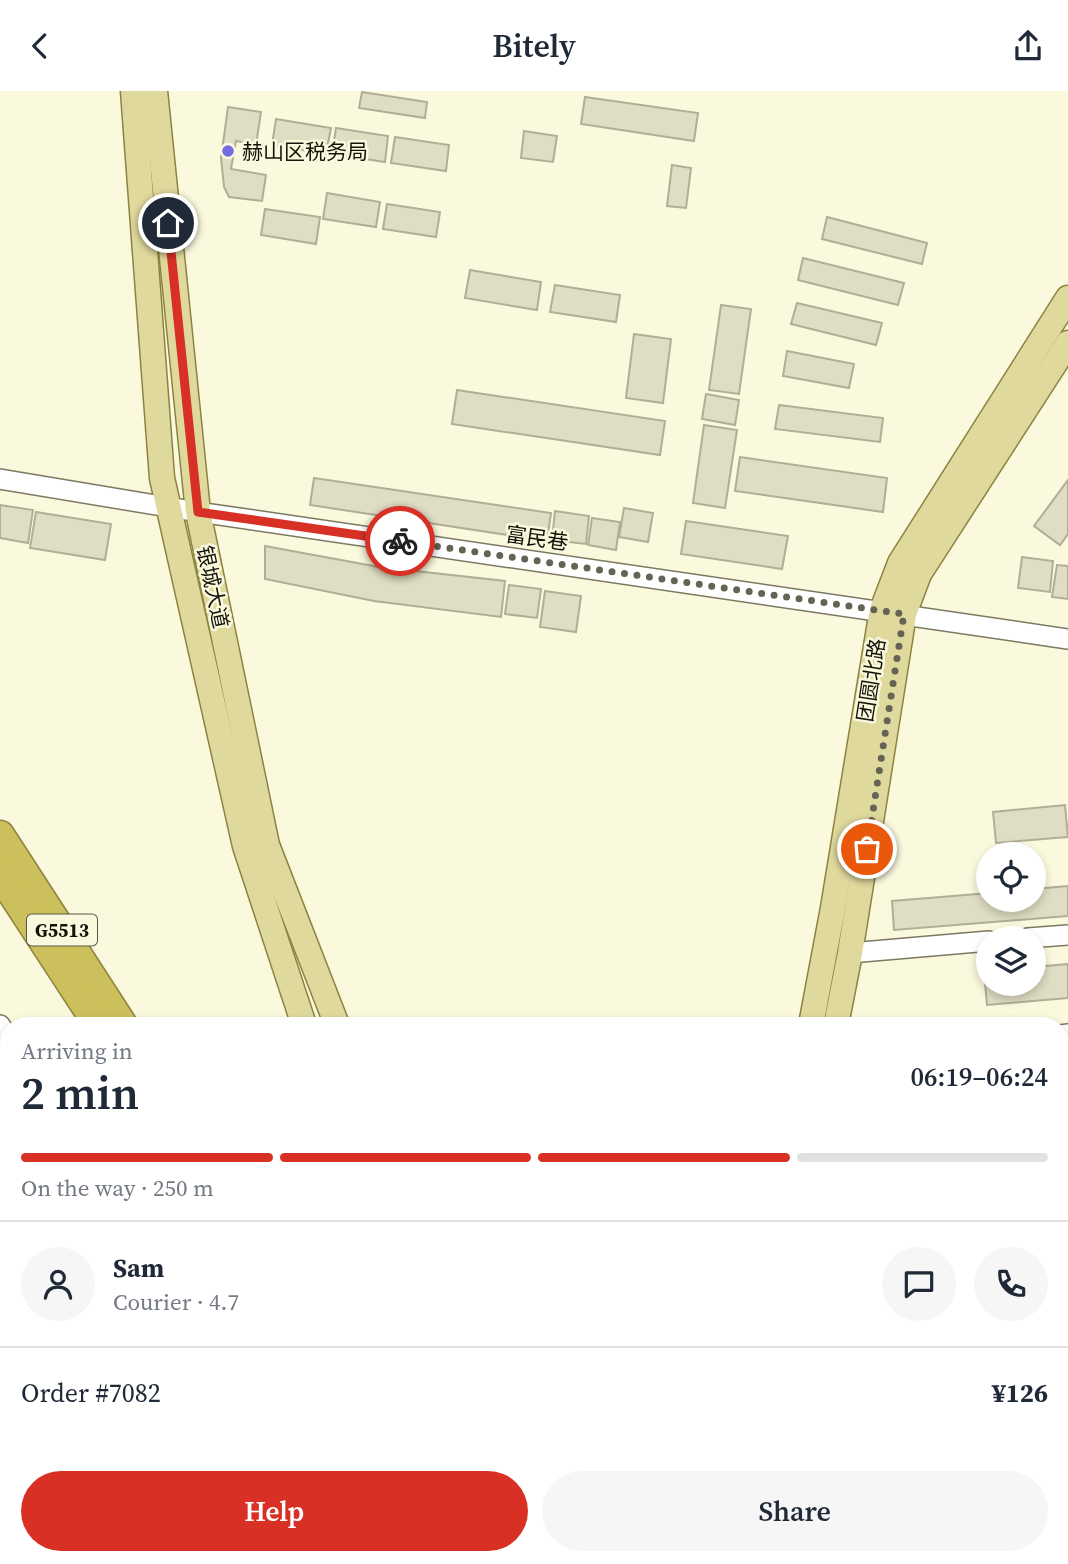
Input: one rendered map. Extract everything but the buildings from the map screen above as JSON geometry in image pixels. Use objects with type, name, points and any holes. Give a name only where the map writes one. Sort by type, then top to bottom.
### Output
[{"type":"highway","name":"G5513","points":[[0,835],[118,1017]]},
{"type":"highway","name":"G5513","points":[[0,874],[94,1017]]},
{"type":"main road","name":"银城大道","points":[[133,91],[162,478],[245,846],[301,1017]]},
{"type":"main road","name":"银城大道","points":[[155,91],[198,512],[267,845],[334,1017]]},
{"type":"main road","name":"团圆北路","points":[[838,1017],[850,953],[900,563],[1068,298]]},
{"type":"main road","name":"团圆北路","points":[[813,1017],[893,612],[1068,342]]},
{"type":"street","name":"富民巷","points":[[0,479],[198,512],[1068,639]]},
{"type":"street","points":[[1046,937],[1068,935]]},
{"type":"street","points":[[850,953],[976,942]]},
{"type":"way so far","points":[[400,541],[904,614],[867,849]]},
{"type":"place","name":"赫山区税务局","points":[[228,151]]},
{"type":"route","points":[[168,223],[198,512],[400,541]]}]
